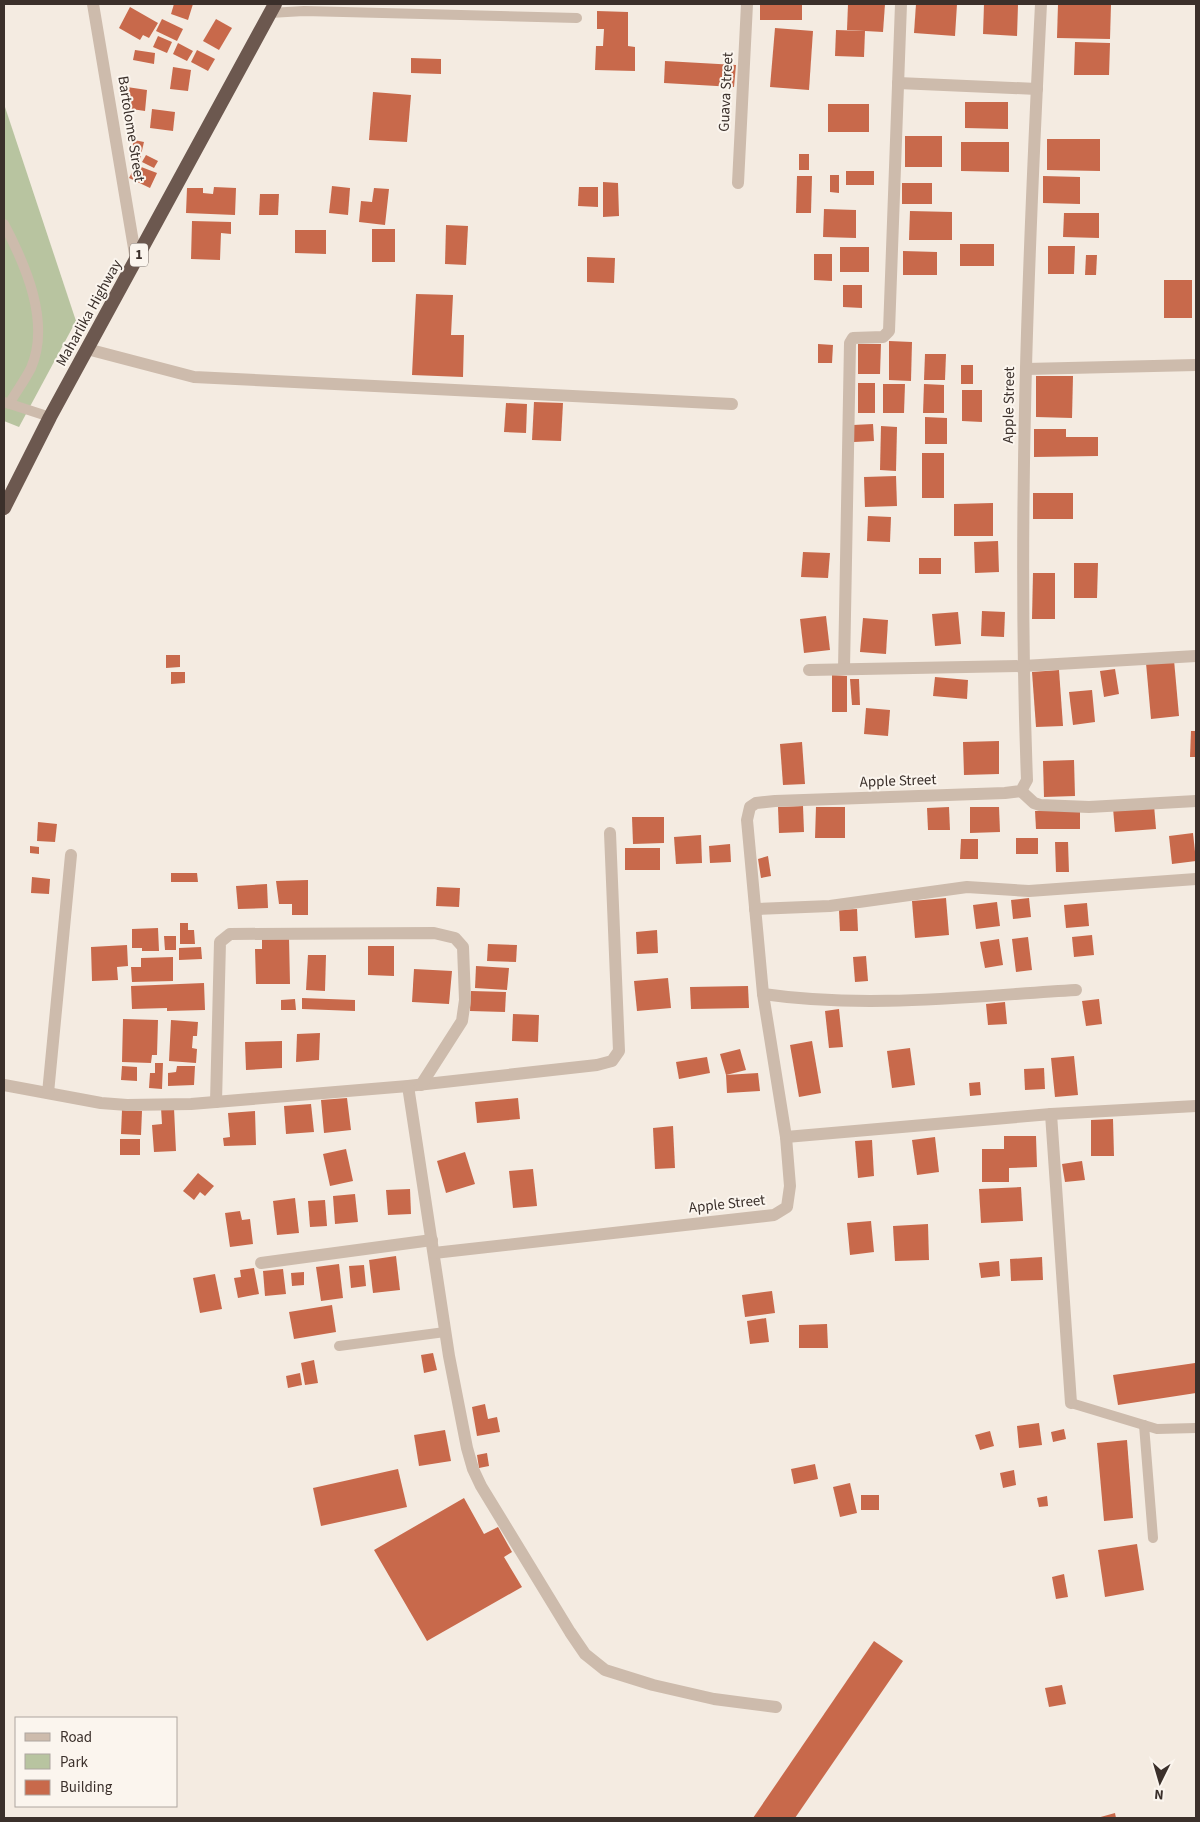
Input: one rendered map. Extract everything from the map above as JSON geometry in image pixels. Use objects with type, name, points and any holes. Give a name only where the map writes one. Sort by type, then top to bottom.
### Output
[{"type":"highway","name":"Maharlika Highway","points":[[5,503],[50,416],[273,8]]},
{"type":"street","name":"Bartolome Street","points":[[93,4],[136,260]]},
{"type":"street","name":"Guava Street","points":[[738,183],[747,4]]},
{"type":"street","points":[[844,669],[850,343],[853,338],[883,337],[889,330],[901,4]]},
{"type":"street","name":"Apple Street","points":[[434,1253],[774,1215],[787,1207],[790,1201],[786,1137],[763,994],[747,820],[750,807],[756,803],[1021,791],[1027,780],[1023,666],[1026,369],[1036,89],[1041,4]]},
{"type":"street","points":[[898,83],[1036,89]]},
{"type":"street","points":[[88,349],[194,377],[732,404]]},
{"type":"street","points":[[1026,369],[1196,365]]},
{"type":"street","points":[[809,670],[1023,666],[1196,656]]},
{"type":"street","points":[[1021,791],[1034,803],[1040,805],[1089,807],[1196,801]]},
{"type":"street","points":[[4,1085],[101,1103],[127,1105],[216,1102],[414,1085],[597,1065],[612,1061],[619,1051],[619,1036],[610,833]]},
{"type":"street","points":[[48,1093],[70,855]]},
{"type":"street","points":[[755,909],[860,903],[967,887],[1029,892],[1196,880]]},
{"type":"street","points":[[216,1102],[220,942],[230,934],[434,933],[455,938],[463,947],[465,1000],[462,1021],[414,1085],[445,1332],[473,1470],[570,1632],[585,1654],[605,1670],[653,1685],[714,1699],[776,1707]]},
{"type":"street","points":[[763,994],[805,1000],[858,1002],[1076,990]]},
{"type":"street","points":[[786,1137],[1051,1114],[1196,1106]]},
{"type":"street","points":[[1051,1114],[1071,1403]]},
{"type":"street","points":[[261,1263],[432,1240]]},
{"type":"lane","points":[[273,8],[304,11],[577,18]]},
{"type":"lane","points":[[4,224],[21,260],[32,291],[38,327],[36,348],[31,367],[6,403],[50,416]]},
{"type":"lane","points":[[339,1346],[445,1332]]},
{"type":"lane","points":[[1071,1403],[1157,1429],[1196,1428]]},
{"type":"lane","points":[[1144,1424],[1152,1538]]},
{"type":"green space","points":[[4,104],[76,321],[19,427],[4,421]]},
{"type":"building","points":[[174,4],[193,4],[188,20],[171,14]]},
{"type":"building","points":[[760,4],[802,4],[802,20],[760,20]]},
{"type":"building","points":[[848,4],[885,4],[883,32],[847,30]]},
{"type":"building","points":[[916,4],[957,4],[955,36],[914,33]]},
{"type":"building","points":[[984,4],[1018,4],[1017,36],[983,34]]},
{"type":"building","points":[[1058,4],[1111,4],[1110,39],[1057,38]]},
{"type":"building","points":[[130,7],[158,23],[149,38],[143,35],[140,40],[119,28]]},
{"type":"building","points":[[597,11],[628,12],[628,46],[635,47],[635,71],[595,70],[596,46],[603,46],[604,29],[597,29]]},
{"type":"building","points":[[162,19],[183,29],[177,41],[156,31]]},
{"type":"building","points":[[216,19],[232,28],[219,50],[203,41]]},
{"type":"building","points":[[775,28],[813,31],[809,90],[770,87]]},
{"type":"building","points":[[836,30],[865,31],[864,57],[835,56]]},
{"type":"building","points":[[158,36],[172,42],[167,53],[153,47]]},
{"type":"building","points":[[1075,42],[1110,43],[1109,75],[1074,75]]},
{"type":"building","points":[[178,43],[193,51],[187,61],[173,54]]},
{"type":"building","points":[[135,50],[155,53],[154,64],[133,60]]},
{"type":"building","points":[[197,50],[215,59],[208,71],[191,62]]},
{"type":"building","points":[[411,58],[441,59],[441,74],[411,73]]},
{"type":"building","points":[[665,61],[736,65],[734,87],[664,83]]},
{"type":"building","points":[[173,67],[191,70],[188,91],[170,89]]},
{"type":"building","points":[[127,87],[147,90],[145,111],[125,108]]},
{"type":"building","points":[[373,92],[411,95],[407,142],[369,140]]},
{"type":"building","points":[[965,102],[1008,102],[1008,129],[965,128]]},
{"type":"building","points":[[828,104],[869,104],[869,132],[828,132]]},
{"type":"building","points":[[152,109],[175,112],[173,131],[150,128]]},
{"type":"building","points":[[905,136],[942,136],[942,167],[905,167]]},
{"type":"building","points":[[1047,139],[1100,139],[1100,171],[1047,170]]},
{"type":"building","points":[[134,140],[144,142],[140,159],[130,156]]},
{"type":"building","points":[[961,142],[1009,142],[1009,172],[961,171]]},
{"type":"building","points":[[799,154],[809,154],[809,170],[799,170]]},
{"type":"building","points":[[146,155],[158,161],[154,168],[142,162]]},
{"type":"building","points":[[136,165],[157,173],[150,188],[129,178]]},
{"type":"building","points":[[846,171],[874,171],[874,185],[846,185]]},
{"type":"building","points":[[830,175],[839,175],[839,193],[830,192]]},
{"type":"building","points":[[797,176],[812,176],[811,213],[796,213]]},
{"type":"building","points":[[1043,176],[1080,177],[1080,204],[1043,203]]},
{"type":"building","points":[[603,182],[618,183],[619,216],[603,217]]},
{"type":"building","points":[[902,183],[932,183],[932,204],[902,204]]},
{"type":"building","points":[[332,186],[350,188],[348,215],[329,213]]},
{"type":"building","points":[[214,187],[236,188],[235,215],[186,213],[187,188],[203,188],[203,193],[213,194]]},
{"type":"building","points":[[579,187],[598,187],[598,207],[578,206]]},
{"type":"building","points":[[374,188],[389,189],[385,225],[359,222],[361,201],[372,202]]},
{"type":"building","points":[[260,194],[279,194],[278,215],[259,215]]},
{"type":"building","points":[[824,209],[856,210],[856,238],[823,237]]},
{"type":"building","points":[[910,211],[952,212],[952,240],[909,240]]},
{"type":"building","points":[[1064,213],[1099,213],[1099,238],[1063,237]]},
{"type":"building","points":[[192,221],[231,222],[231,234],[221,233],[220,260],[191,259]]},
{"type":"building","points":[[446,225],[468,226],[466,265],[445,264]]},
{"type":"building","points":[[372,229],[395,229],[395,262],[372,262]]},
{"type":"building","points":[[295,230],[326,230],[326,254],[295,253]]},
{"type":"building","points":[[960,244],[994,244],[994,266],[960,266]]},
{"type":"building","points":[[1048,246],[1075,246],[1074,274],[1048,274]]},
{"type":"building","points":[[840,247],[869,247],[869,272],[840,272]]},
{"type":"building","points":[[903,251],[937,252],[937,275],[903,275]]},
{"type":"building","points":[[814,254],[832,254],[832,281],[814,280]]},
{"type":"building","points":[[1086,255],[1097,255],[1096,275],[1085,275]]},
{"type":"building","points":[[587,257],[615,258],[614,283],[587,282]]},
{"type":"building","points":[[1164,280],[1192,280],[1192,318],[1164,318]]},
{"type":"building","points":[[843,285],[862,285],[862,308],[843,307]]},
{"type":"building","points":[[416,294],[453,295],[451,335],[464,335],[463,377],[412,375]]},
{"type":"building","points":[[889,341],[912,342],[911,381],[889,380]]},
{"type":"building","points":[[818,344],[833,345],[832,363],[818,363]]},
{"type":"building","points":[[858,344],[881,344],[880,374],[858,374]]},
{"type":"building","points":[[925,354],[946,354],[945,380],[924,380]]},
{"type":"building","points":[[961,365],[973,365],[973,384],[961,384]]},
{"type":"building","points":[[1036,376],[1073,376],[1072,418],[1036,417]]},
{"type":"building","points":[[858,383],[875,383],[875,413],[858,413]]},
{"type":"building","points":[[883,384],[905,384],[904,413],[883,413]]},
{"type":"building","points":[[924,384],[944,385],[944,413],[923,413]]},
{"type":"building","points":[[962,390],[982,390],[982,422],[962,421]]},
{"type":"building","points":[[534,402],[563,403],[561,441],[532,440]]},
{"type":"building","points":[[506,403],[527,404],[526,433],[504,432]]},
{"type":"building","points":[[925,417],[947,418],[947,444],[925,444]]},
{"type":"building","points":[[873,424],[874,441],[854,442],[853,425]]},
{"type":"building","points":[[881,426],[897,427],[896,471],[880,470]]},
{"type":"building","points":[[1034,429],[1066,429],[1066,437],[1098,437],[1098,456],[1034,457]]},
{"type":"building","points":[[922,453],[944,453],[944,498],[922,498]]},
{"type":"building","points":[[896,476],[897,506],[865,507],[864,477]]},
{"type":"building","points":[[1033,493],[1073,493],[1073,519],[1033,519]]},
{"type":"building","points":[[993,503],[993,536],[954,536],[954,504]]},
{"type":"building","points":[[868,516],[891,517],[890,542],[867,541]]},
{"type":"building","points":[[998,541],[999,572],[975,573],[974,542]]},
{"type":"building","points":[[803,552],[830,553],[828,578],[801,577]]},
{"type":"building","points":[[919,558],[941,558],[941,574],[919,574]]},
{"type":"building","points":[[1074,563],[1098,563],[1097,598],[1074,598]]},
{"type":"building","points":[[1033,573],[1055,573],[1055,619],[1032,619]]},
{"type":"building","points":[[982,611],[1005,612],[1004,637],[981,636]]},
{"type":"building","points":[[958,612],[961,644],[935,646],[932,614]]},
{"type":"building","points":[[826,616],[830,650],[804,653],[800,619]]},
{"type":"building","points":[[863,618],[888,620],[886,654],[860,652]]},
{"type":"building","points":[[166,655],[180,655],[180,667],[166,668]]},
{"type":"building","points":[[1174,660],[1179,716],[1151,719],[1146,663]]},
{"type":"building","points":[[1115,669],[1119,694],[1104,697],[1100,671]]},
{"type":"building","points":[[1059,670],[1063,726],[1036,727],[1032,672]]},
{"type":"building","points":[[171,672],[185,672],[185,683],[171,684]]},
{"type":"building","points":[[832,675],[847,676],[847,712],[832,712]]},
{"type":"building","points":[[935,677],[968,680],[967,699],[933,696]]},
{"type":"building","points":[[850,679],[859,679],[860,705],[852,705]]},
{"type":"building","points":[[1092,690],[1095,722],[1073,725],[1069,692]]},
{"type":"building","points":[[866,708],[890,710],[888,736],[864,734]]},
{"type":"building","points":[[1191,731],[1196,731],[1196,757],[1190,757]]},
{"type":"building","points":[[999,741],[999,774],[964,775],[963,742]]},
{"type":"building","points":[[802,742],[805,784],[783,785],[780,744]]},
{"type":"building","points":[[1074,760],[1075,796],[1044,797],[1043,761]]},
{"type":"building","points":[[1154,805],[1156,829],[1115,832],[1113,808]]},
{"type":"building","points":[[803,806],[804,832],[779,833],[778,807]]},
{"type":"building","points":[[816,807],[845,807],[845,838],[815,838]]},
{"type":"building","points":[[949,807],[950,830],[928,830],[927,808]]},
{"type":"building","points":[[970,807],[999,807],[1000,832],[970,833]]},
{"type":"building","points":[[1035,811],[1080,811],[1080,829],[1036,829]]},
{"type":"building","points":[[632,817],[664,817],[664,843],[633,844]]},
{"type":"building","points":[[38,822],[57,824],[55,842],[37,841]]},
{"type":"building","points":[[1193,833],[1196,861],[1172,864],[1169,836]]},
{"type":"building","points":[[701,835],[702,863],[676,864],[674,837]]},
{"type":"building","points":[[1016,838],[1038,838],[1038,854],[1016,854]]},
{"type":"building","points":[[961,839],[978,839],[978,859],[960,859]]},
{"type":"building","points":[[1055,842],[1068,842],[1069,872],[1056,872]]},
{"type":"building","points":[[730,844],[731,862],[710,863],[709,846]]},
{"type":"building","points":[[30,846],[39,847],[39,854],[30,853]]},
{"type":"building","points":[[625,848],[660,848],[660,870],[625,870]]},
{"type":"building","points":[[768,856],[771,876],[761,878],[758,859]]},
{"type":"building","points":[[171,873],[197,873],[198,882],[171,882]]},
{"type":"building","points":[[32,877],[50,879],[49,894],[31,893]]},
{"type":"building","points":[[308,880],[308,915],[292,915],[292,904],[279,904],[276,881]]},
{"type":"building","points":[[267,884],[268,908],[238,909],[236,886]]},
{"type":"building","points":[[437,887],[460,888],[459,907],[436,906]]},
{"type":"building","points":[[946,898],[949,935],[915,938],[912,901]]},
{"type":"building","points":[[1029,898],[1031,917],[1013,919],[1011,900]]},
{"type":"building","points":[[997,902],[1000,926],[976,929],[973,905]]},
{"type":"building","points":[[1087,903],[1089,926],[1066,928],[1064,905]]},
{"type":"building","points":[[857,909],[858,931],[840,931],[839,910]]},
{"type":"building","points":[[180,923],[188,923],[188,930],[194,930],[195,944],[180,944]]},
{"type":"building","points":[[158,928],[159,951],[142,951],[142,948],[132,948],[132,929]]},
{"type":"building","points":[[657,930],[658,953],[637,954],[636,932]]},
{"type":"building","points":[[1092,935],[1094,955],[1074,957],[1072,937]]},
{"type":"building","points":[[164,936],[176,936],[176,950],[165,950]]},
{"type":"building","points":[[1028,937],[1032,970],[1016,972],[1012,939]]},
{"type":"building","points":[[262,938],[289,938],[290,984],[256,984],[255,949],[262,949]]},
{"type":"building","points":[[999,939],[1003,965],[985,968],[980,942]]},
{"type":"building","points":[[488,944],[517,945],[516,962],[487,961]]},
{"type":"building","points":[[127,945],[128,966],[117,967],[118,980],[92,981],[91,947]]},
{"type":"building","points":[[368,946],[394,946],[394,976],[368,975]]},
{"type":"building","points":[[201,947],[202,959],[179,960],[179,948]]},
{"type":"building","points":[[308,955],[326,955],[325,991],[306,990]]},
{"type":"building","points":[[866,956],[868,981],[855,982],[853,957]]},
{"type":"building","points":[[173,957],[173,981],[132,982],[131,967],[141,967],[141,958]]},
{"type":"building","points":[[476,966],[509,968],[507,990],[475,988]]},
{"type":"building","points":[[414,969],[452,971],[449,1004],[412,1002]]},
{"type":"building","points":[[668,978],[671,1008],[637,1011],[634,981]]},
{"type":"building","points":[[204,983],[205,1010],[167,1011],[167,1008],[132,1009],[131,986]]},
{"type":"building","points":[[748,986],[749,1008],[691,1009],[690,987]]},
{"type":"building","points":[[471,991],[506,992],[505,1012],[470,1011]]},
{"type":"building","points":[[302,998],[355,1000],[355,1011],[302,1009]]},
{"type":"building","points":[[295,999],[296,1010],[281,1010],[281,1000]]},
{"type":"building","points":[[1099,999],[1102,1024],[1086,1026],[1082,1001]]},
{"type":"building","points":[[1005,1002],[1007,1024],[988,1025],[986,1004]]},
{"type":"building","points":[[839,1009],[843,1047],[829,1048],[825,1011]]},
{"type":"building","points":[[513,1014],[539,1015],[538,1042],[512,1041]]},
{"type":"building","points":[[123,1019],[158,1020],[157,1055],[152,1055],[151,1063],[122,1062]]},
{"type":"building","points":[[171,1020],[198,1022],[197,1036],[193,1036],[192,1048],[197,1049],[196,1063],[169,1061]]},
{"type":"building","points":[[320,1033],[319,1060],[296,1062],[297,1034]]},
{"type":"building","points":[[282,1041],[282,1068],[246,1070],[245,1042]]},
{"type":"building","points":[[812,1041],[821,1093],[799,1097],[790,1045]]},
{"type":"building","points":[[910,1048],[915,1085],[892,1088],[887,1051]]},
{"type":"building","points":[[740,1049],[746,1070],[726,1075],[720,1054]]},
{"type":"building","points":[[1074,1056],[1078,1095],[1055,1097],[1051,1058]]},
{"type":"building","points":[[707,1057],[710,1073],[679,1079],[676,1062]]},
{"type":"building","points":[[155,1063],[163,1063],[162,1089],[149,1088],[150,1073],[155,1073]]},
{"type":"building","points":[[122,1066],[137,1067],[137,1081],[121,1080]]},
{"type":"building","points":[[177,1066],[195,1066],[194,1085],[168,1086],[168,1073],[176,1072]]},
{"type":"building","points":[[1044,1068],[1045,1089],[1025,1090],[1024,1069]]},
{"type":"building","points":[[758,1073],[760,1091],[727,1093],[726,1075]]},
{"type":"building","points":[[980,1082],[981,1095],[970,1096],[969,1083]]},
{"type":"building","points":[[347,1098],[351,1130],[324,1133],[321,1100]]},
{"type":"building","points":[[518,1098],[520,1119],[477,1123],[475,1102]]},
{"type":"building","points":[[311,1104],[314,1132],[286,1134],[284,1106]]},
{"type":"building","points":[[161,1108],[174,1108],[176,1151],[154,1152],[152,1125],[162,1124]]},
{"type":"building","points":[[122,1110],[142,1111],[141,1135],[121,1134]]},
{"type":"building","points":[[255,1111],[256,1145],[224,1146],[223,1138],[230,1137],[228,1113]]},
{"type":"building","points":[[1113,1119],[1114,1156],[1091,1156],[1091,1120]]},
{"type":"building","points":[[673,1126],[675,1168],[655,1169],[653,1128]]},
{"type":"building","points":[[1004,1136],[1036,1136],[1037,1167],[1009,1168],[1009,1182],[982,1182],[982,1149],[1004,1149]]},
{"type":"building","points":[[935,1137],[939,1172],[917,1175],[912,1140]]},
{"type":"building","points":[[120,1139],[140,1139],[140,1155],[120,1155]]},
{"type":"building","points":[[872,1140],[874,1176],[858,1178],[855,1141]]},
{"type":"building","points":[[346,1149],[353,1181],[330,1186],[323,1154]]},
{"type":"building","points":[[465,1152],[475,1184],[446,1193],[437,1161]]},
{"type":"building","points":[[1082,1161],[1085,1180],[1065,1182],[1062,1164]]},
{"type":"building","points":[[533,1169],[537,1206],[513,1208],[509,1171]]},
{"type":"building","points":[[198,1173],[214,1186],[205,1196],[200,1192],[194,1200],[183,1191]]},
{"type":"building","points":[[1021,1187],[1023,1221],[981,1223],[979,1189]]},
{"type":"building","points":[[410,1189],[411,1214],[388,1215],[386,1190]]},
{"type":"building","points":[[355,1194],[358,1222],[335,1224],[333,1196]]},
{"type":"building","points":[[295,1198],[299,1233],[277,1235],[273,1201]]},
{"type":"building","points":[[325,1200],[327,1226],[310,1227],[308,1201]]},
{"type":"building","points":[[240,1211],[242,1220],[250,1219],[253,1244],[230,1247],[225,1213]]},
{"type":"building","points":[[871,1221],[874,1252],[850,1255],[847,1223]]},
{"type":"building","points":[[928,1224],[929,1260],[895,1261],[893,1226]]},
{"type":"building","points":[[396,1256],[400,1290],[373,1293],[369,1260]]},
{"type":"building","points":[[1042,1257],[1043,1280],[1011,1281],[1010,1259]]},
{"type":"building","points":[[999,1261],[1000,1276],[981,1278],[979,1263]]},
{"type":"building","points":[[339,1264],[343,1298],[321,1301],[316,1267]]},
{"type":"building","points":[[364,1265],[366,1286],[351,1288],[349,1266]]},
{"type":"building","points":[[254,1268],[259,1294],[238,1298],[234,1278],[241,1277],[240,1270]]},
{"type":"building","points":[[283,1269],[286,1294],[265,1296],[263,1271]]},
{"type":"building","points":[[304,1272],[304,1285],[292,1286],[291,1273]]},
{"type":"building","points":[[215,1274],[222,1309],[200,1313],[193,1278]]},
{"type":"building","points":[[772,1291],[775,1313],[745,1317],[742,1295]]},
{"type":"building","points":[[332,1305],[336,1332],[294,1339],[289,1312]]},
{"type":"building","points":[[766,1318],[769,1342],[750,1344],[747,1321]]},
{"type":"building","points":[[827,1324],[828,1348],[799,1348],[799,1325]]},
{"type":"building","points":[[433,1353],[437,1370],[424,1373],[421,1355]]},
{"type":"building","points":[[314,1360],[318,1383],[305,1385],[301,1363]]},
{"type":"building","points":[[1195,1363],[1196,1393],[1118,1405],[1113,1375]]},
{"type":"building","points":[[300,1373],[302,1385],[288,1388],[286,1376]]},
{"type":"building","points":[[485,1404],[488,1419],[497,1417],[500,1432],[477,1436],[472,1407]]},
{"type":"building","points":[[1039,1423],[1042,1445],[1019,1448],[1017,1426]]},
{"type":"building","points":[[1064,1429],[1066,1439],[1053,1442],[1051,1432]]},
{"type":"building","points":[[445,1430],[451,1461],[419,1466],[414,1435]]},
{"type":"building","points":[[990,1431],[994,1446],[980,1450],[975,1435]]},
{"type":"building","points":[[1127,1440],[1133,1518],[1104,1521],[1097,1443]]},
{"type":"building","points":[[487,1453],[489,1466],[479,1468],[477,1455]]},
{"type":"building","points":[[815,1464],[818,1479],[794,1484],[791,1469]]},
{"type":"building","points":[[398,1469],[407,1507],[321,1526],[313,1488]]},
{"type":"building","points":[[1014,1470],[1016,1485],[1003,1488],[1000,1473]]},
{"type":"building","points":[[850,1483],[857,1513],[840,1517],[833,1487]]},
{"type":"building","points":[[861,1495],[879,1495],[879,1510],[861,1510]]},
{"type":"building","points":[[1047,1496],[1048,1506],[1039,1507],[1037,1498]]},
{"type":"building","points":[[464,1498],[484,1534],[498,1527],[512,1552],[504,1557],[522,1587],[427,1641],[374,1550]]},
{"type":"building","points":[[1137,1544],[1144,1590],[1105,1597],[1098,1550]]},
{"type":"building","points":[[1064,1574],[1068,1597],[1056,1599],[1052,1577]]},
{"type":"building","points":[[874,1641],[903,1661],[795,1818],[753,1818]]},
{"type":"building","points":[[1062,1685],[1066,1704],[1049,1707],[1045,1688]]},
{"type":"building","points":[[1115,1813],[1116,1818],[1097,1818]]}]
